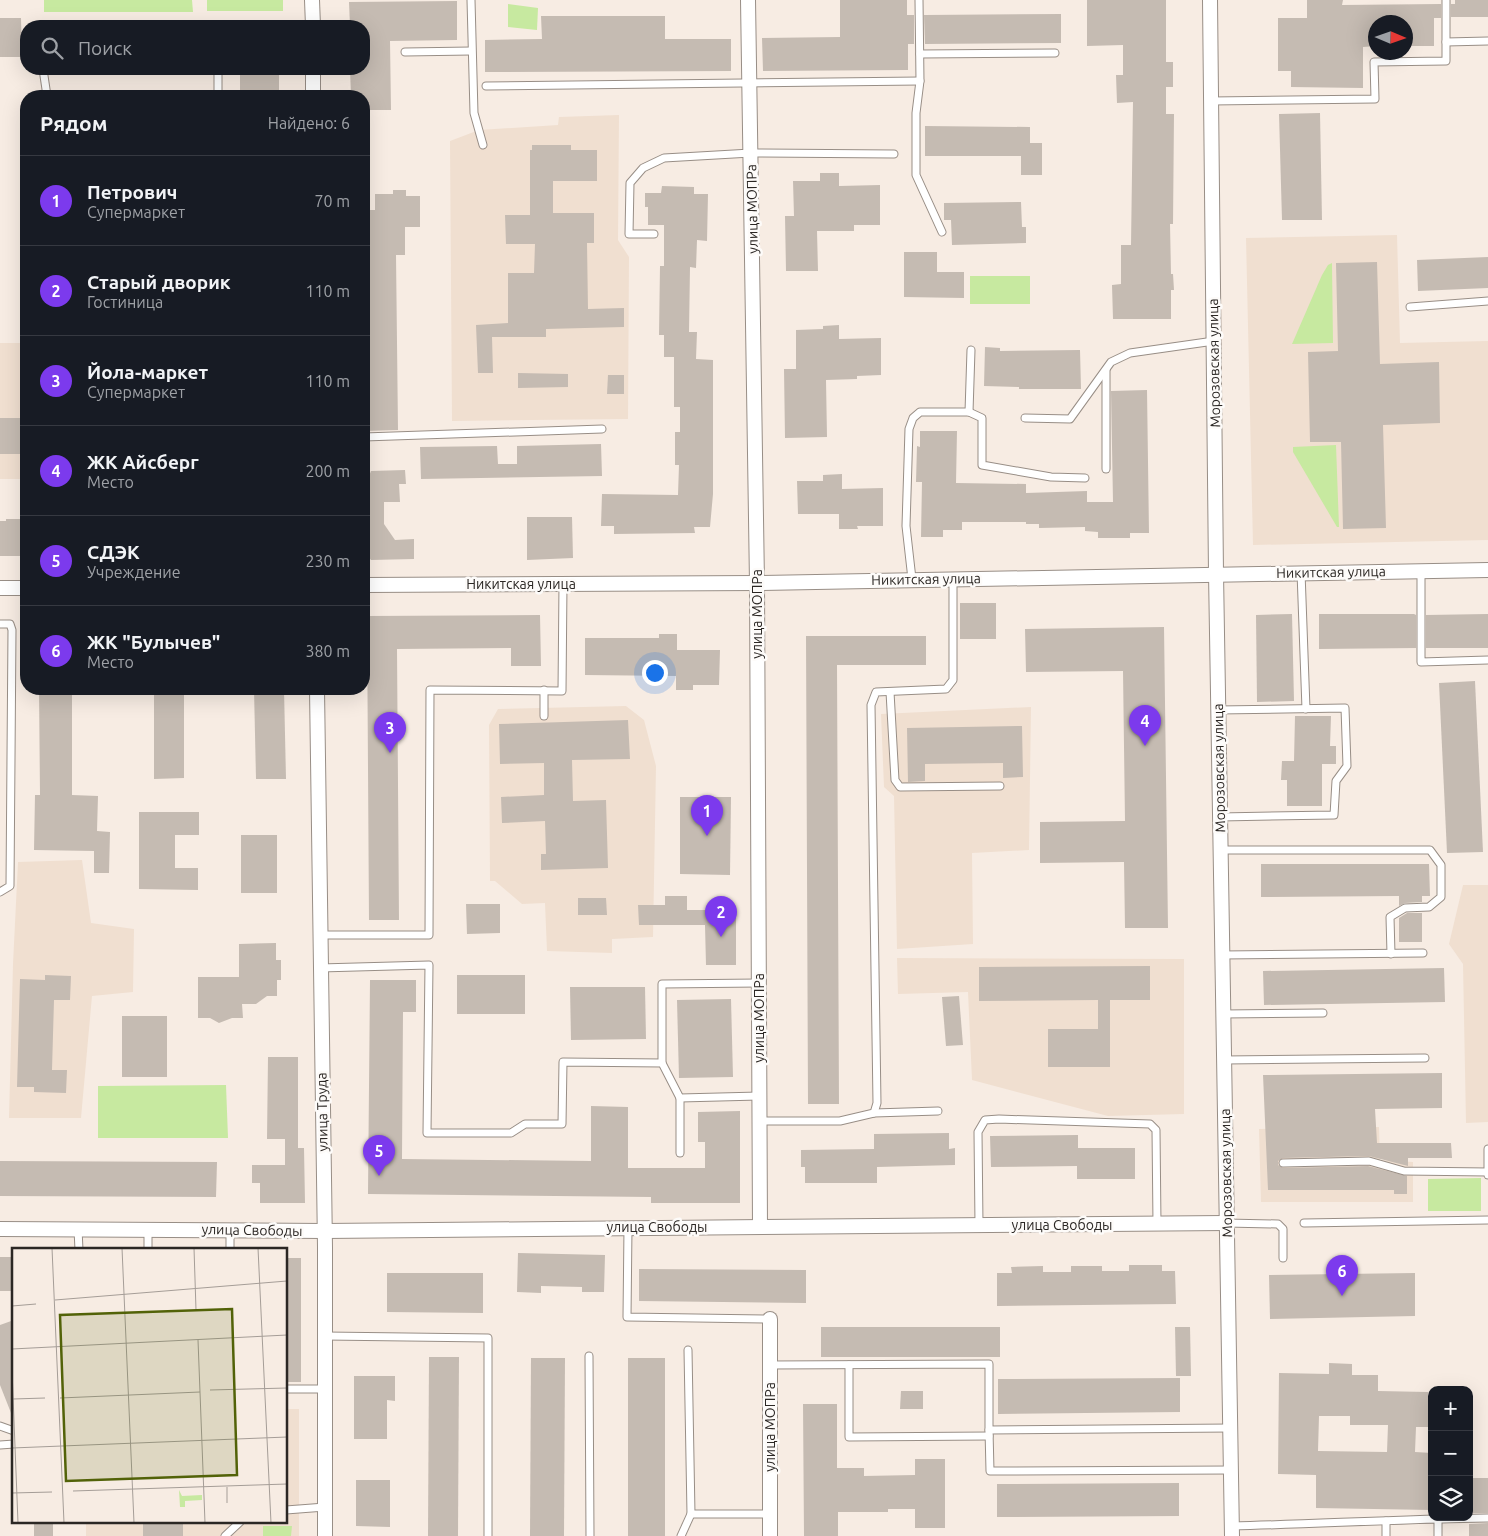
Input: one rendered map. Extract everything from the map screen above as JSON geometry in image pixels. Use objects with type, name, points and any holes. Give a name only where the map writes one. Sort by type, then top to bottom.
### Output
[{"type":"street","points":[[312,0],[313,20]]},
{"type":"street","name":"улица МОПРа","points":[[748,0],[757,583],[760,1227]]},
{"type":"street","name":"Морозовская улица","points":[[1210,0],[1216,573],[1232,1531]]},
{"type":"street","points":[[313,75],[313,90]]},
{"type":"street","name":"Никитская улица","points":[[370,585],[757,583],[1216,573],[1488,570]]},
{"type":"street","points":[[0,588],[20,588]]},
{"type":"street","name":"улица Труда","points":[[317,695],[325,1231],[325,1536]]},
{"type":"street","name":"улица Свободы","points":[[0,1229],[325,1231],[1226,1223]]},
{"type":"street","name":"улица МОПРа","points":[[770,1319],[770,1536]]},
{"type":"lane","points":[[471,0],[474,113],[483,144]]},
{"type":"lane","points":[[920,0],[920,81],[916,113],[916,175],[942,232]]},
{"type":"lane","points":[[1211,101],[1375,99],[1374,62],[1446,61],[1446,0]]},
{"type":"lane","points":[[1446,42],[1488,41]]},
{"type":"lane","points":[[404,52],[471,51]]},
{"type":"lane","points":[[920,54],[1055,53]]},
{"type":"lane","points":[[44,75],[46,90]]},
{"type":"lane","points":[[218,75],[218,90]]},
{"type":"lane","points":[[486,86],[920,81]]},
{"type":"lane","points":[[654,234],[630,234],[630,183],[643,168],[664,158],[751,153],[894,154]]},
{"type":"lane","points":[[1410,307],[1488,301]]},
{"type":"lane","points":[[1025,418],[1070,419],[1111,362],[1130,353],[1214,341]]},
{"type":"lane","points":[[969,412],[971,350]]},
{"type":"lane","points":[[1106,370],[1106,469]]},
{"type":"lane","points":[[912,580],[906,526],[909,429],[913,418],[920,412],[969,412],[982,418],[982,465],[1051,477],[1085,478]]},
{"type":"lane","points":[[370,437],[602,430]]},
{"type":"lane","points":[[1421,571],[1421,662],[1488,660]]},
{"type":"lane","points":[[1301,572],[1306,709]]},
{"type":"lane","points":[[874,1113],[877,1093],[871,705],[876,692],[946,690],[953,680],[953,579]]},
{"type":"lane","points":[[320,935],[430,936],[430,690],[562,690],[563,584]]},
{"type":"lane","points":[[0,624],[10,624],[12,630],[10,886],[0,892]]},
{"type":"lane","points":[[544,690],[544,716]]},
{"type":"lane","points":[[890,692],[895,780],[900,787],[1000,786]]},
{"type":"lane","points":[[1218,710],[1345,708],[1347,766],[1336,781],[1334,814],[1220,817]]},
{"type":"lane","points":[[1220,850],[1430,850],[1441,865],[1441,897],[1429,907],[1405,908],[1390,917],[1391,954]]},
{"type":"lane","points":[[1222,954],[1423,953]]},
{"type":"lane","points":[[320,968],[429,965],[427,1133],[511,1133],[525,1124],[562,1124],[563,1062],[662,1063]]},
{"type":"lane","points":[[680,1153],[680,1098],[662,1063],[662,984],[759,983]]},
{"type":"lane","points":[[1223,1014],[1323,1013]]},
{"type":"lane","points":[[1224,1060],[1425,1058]]},
{"type":"lane","points":[[680,1098],[760,1096]]},
{"type":"lane","points":[[760,1121],[840,1122],[874,1113],[938,1111]]},
{"type":"lane","points":[[979,1225],[978,1132],[985,1120],[1150,1124],[1156,1130],[1157,1224]]},
{"type":"lane","points":[[1284,1163],[1369,1161],[1404,1171],[1488,1173],[1488,1149]]},
{"type":"lane","points":[[1304,1223],[1488,1220]]},
{"type":"lane","name":"улица Свободы","points":[[1226,1223],[1278,1224],[1283,1229],[1283,1258]]},
{"type":"lane","points":[[628,1227],[627,1317],[770,1319]]},
{"type":"lane","points":[[78,1229],[79,1248]]},
{"type":"lane","points":[[148,1229],[148,1248]]},
{"type":"lane","points":[[230,1230],[230,1248]]},
{"type":"lane","points":[[324,1336],[488,1338],[488,1536]]},
{"type":"lane","points":[[681,1536],[690,1514],[688,1350]]},
{"type":"lane","points":[[589,1356],[590,1536]]},
{"type":"lane","points":[[770,1366],[989,1364],[990,1471],[1231,1470]]},
{"type":"lane","points":[[849,1365],[849,1437],[1230,1428]]},
{"type":"lane","points":[[288,1389],[324,1389]]},
{"type":"lane","points":[[0,1426],[12,1430]]},
{"type":"lane","points":[[288,1510],[325,1507]]},
{"type":"lane","points":[[690,1514],[770,1514]]},
{"type":"lane","points":[[1473,1518],[1487,1518]]},
{"type":"lane","points":[[1232,1531],[1428,1519]]},
{"type":"lane","points":[[1386,1521],[1386,1536]]},
{"type":"lane","points":[[1438,1521],[1438,1536]]},
{"type":"lane","points":[[225,1536],[238,1524]]},
{"type":"shaded area","points":[[619,115],[618,240],[629,257],[628,419],[452,421],[450,141],[479,130],[558,125],[559,117]]},
{"type":"shaded area","points":[[1397,235],[1400,343],[1488,341],[1488,540],[1253,545],[1246,238]]},
{"type":"shaded area","points":[[0,343],[20,343],[20,479],[0,479]]},
{"type":"shaded area","points":[[626,706],[644,720],[656,766],[653,937],[612,939],[612,953],[547,951],[545,903],[522,904],[495,881],[490,881],[489,725],[498,709]]},
{"type":"shaded area","points":[[1031,707],[1029,850],[972,853],[973,944],[897,949],[894,796],[884,787],[881,714]]},
{"type":"shaded area","points":[[82,860],[91,923],[134,929],[133,992],[92,996],[81,1118],[9,1118],[18,862]]},
{"type":"shaded area","points":[[1463,885],[1488,885],[1488,1122],[1466,1123],[1463,964],[1449,944]]},
{"type":"shaded area","points":[[897,958],[1184,959],[1184,1114],[1108,1116],[972,1080],[968,992],[898,994]]},
{"type":"shaded area","points":[[1379,1127],[1380,1160],[1413,1162],[1413,1202],[1261,1202],[1259,1129]]},
{"type":"shaded area","points":[[288,1409],[299,1409],[299,1536],[86,1536],[86,1524],[288,1524]]},
{"type":"green space","points":[[44,0],[192,0],[193,12],[44,12]]},
{"type":"green space","points":[[207,0],[283,0],[283,11],[207,11]]},
{"type":"green space","points":[[508,4],[538,8],[537,30],[508,27]]},
{"type":"green space","points":[[1332,263],[1333,343],[1292,344],[1322,275],[1328,265]]},
{"type":"green space","points":[[970,276],[1030,276],[1030,304],[970,304]]},
{"type":"green space","points":[[1336,445],[1339,527],[1337,527],[1293,452],[1293,447]]},
{"type":"green space","points":[[226,1085],[228,1138],[98,1138],[98,1086]]},
{"type":"green space","points":[[1481,1178],[1481,1211],[1428,1211],[1428,1179]]},
{"type":"green space","points":[[263,1526],[292,1526],[291,1536],[263,1536]]},
{"type":"building","points":[[840,0],[907,0],[907,15],[914,15],[914,44],[908,44],[908,70],[763,71],[762,38],[840,37]]},
{"type":"building","points":[[1087,0],[1166,0],[1166,62],[1173,62],[1173,87],[1166,87],[1166,114],[1174,114],[1173,224],[1170,224],[1171,274],[1173,274],[1174,290],[1171,290],[1171,319],[1113,319],[1112,285],[1121,284],[1121,245],[1131,245],[1133,102],[1117,103],[1116,75],[1123,75],[1123,45],[1087,46]]},
{"type":"building","points":[[1307,0],[1343,0],[1342,5],[1441,4],[1441,18],[1434,18],[1434,46],[1413,46],[1413,15],[1368,15],[1368,47],[1363,47],[1363,88],[1291,87],[1291,71],[1278,71],[1278,18],[1307,18]]},
{"type":"building","points":[[1455,0],[1488,0],[1488,17],[1451,17],[1451,4],[1455,4]]},
{"type":"building","points":[[457,1],[457,40],[390,41],[391,110],[370,110],[370,90],[351,90],[350,75],[370,75],[370,20],[350,20],[349,2]]},
{"type":"building","points":[[1061,14],[1061,43],[925,44],[924,15]]},
{"type":"building","points":[[541,16],[665,16],[665,39],[731,39],[731,71],[485,72],[485,40],[542,39]]},
{"type":"building","points":[[0,18],[21,18],[20,57],[0,57]]},
{"type":"building","points":[[240,75],[279,75],[279,90],[240,90]]},
{"type":"building","points":[[1320,113],[1322,220],[1282,220],[1279,114]]},
{"type":"building","points":[[925,126],[1030,127],[1030,143],[1042,143],[1042,175],[1021,175],[1021,156],[925,156]]},
{"type":"building","points":[[532,145],[571,145],[571,150],[597,150],[597,181],[553,181],[553,213],[594,213],[594,243],[587,243],[588,309],[624,308],[624,327],[546,329],[546,337],[492,337],[493,373],[478,373],[476,325],[508,323],[508,273],[534,273],[535,244],[506,244],[505,215],[530,215],[530,150],[532,150]]},
{"type":"building","points":[[820,173],[839,173],[839,186],[880,185],[880,225],[854,225],[854,231],[817,231],[818,271],[786,271],[785,216],[794,216],[793,181],[820,181]]},
{"type":"building","points":[[662,186],[694,187],[694,194],[708,194],[707,241],[697,240],[696,268],[690,267],[689,332],[697,332],[696,359],[713,360],[713,494],[710,527],[694,527],[695,533],[614,534],[614,526],[601,526],[602,494],[678,495],[679,465],[675,465],[675,432],[680,432],[680,407],[674,407],[674,357],[664,357],[664,335],[659,335],[660,266],[664,266],[664,225],[648,225],[648,207],[645,207],[645,193],[661,193]]},
{"type":"building","points":[[393,190],[406,190],[406,196],[420,196],[420,227],[405,227],[405,255],[396,255],[398,430],[370,431],[370,210],[375,210],[375,194],[393,194]]},
{"type":"building","points":[[1021,202],[1022,227],[1026,227],[1026,243],[952,245],[951,220],[944,220],[944,203]]},
{"type":"building","points":[[904,252],[937,252],[937,272],[964,272],[964,298],[904,297]]},
{"type":"building","points":[[1488,257],[1488,288],[1418,291],[1417,260]]},
{"type":"building","points":[[1377,262],[1380,364],[1439,362],[1440,423],[1383,425],[1386,528],[1343,529],[1341,442],[1310,442],[1308,352],[1338,351],[1336,263]]},
{"type":"building","points":[[839,325],[839,339],[881,338],[881,375],[857,376],[857,379],[826,380],[827,437],[785,438],[784,369],[796,369],[796,330],[823,329],[823,326]]},
{"type":"building","points":[[985,347],[1000,348],[1000,351],[1080,350],[1081,389],[1019,389],[1019,387],[984,386]]},
{"type":"building","points":[[518,373],[568,374],[568,387],[518,388]]},
{"type":"building","points":[[608,375],[624,375],[624,394],[607,394]]},
{"type":"building","points":[[1147,390],[1149,533],[1130,533],[1130,538],[1098,538],[1098,532],[1085,531],[1085,527],[1039,528],[1039,524],[1026,524],[1026,522],[962,522],[962,530],[943,530],[943,537],[921,537],[922,482],[916,482],[917,446],[920,447],[920,431],[957,431],[956,483],[1026,484],[1026,493],[1087,491],[1087,502],[1113,502],[1111,391]]},
{"type":"building","points":[[0,418],[20,418],[20,454],[0,454]]},
{"type":"building","points":[[601,444],[602,476],[421,479],[420,447],[497,446],[498,464],[517,464],[517,446]]},
{"type":"building","points":[[405,470],[406,484],[399,484],[400,502],[384,502],[384,524],[395,540],[414,539],[414,559],[370,559],[371,471]]},
{"type":"building","points":[[842,474],[842,489],[883,488],[883,526],[857,526],[858,529],[839,529],[839,514],[798,514],[797,481],[823,481],[823,475]]},
{"type":"building","points":[[527,517],[572,517],[573,558],[527,560]]},
{"type":"building","points":[[6,519],[20,519],[20,556],[0,556],[0,521],[6,521]]},
{"type":"building","points":[[960,603],[996,603],[996,639],[960,639]]},
{"type":"building","points":[[1292,614],[1294,701],[1257,702],[1256,615]]},
{"type":"building","points":[[1319,614],[1414,614],[1416,615],[1416,648],[1319,649]]},
{"type":"building","points":[[1488,614],[1488,648],[1426,648],[1426,615]]},
{"type":"building","points":[[540,615],[541,666],[511,666],[511,648],[397,649],[399,920],[369,920],[368,695],[370,695],[370,616]]},
{"type":"building","points":[[1164,627],[1168,928],[1125,928],[1124,862],[1040,863],[1040,822],[1125,821],[1123,671],[1026,672],[1025,629]]},
{"type":"building","points":[[659,634],[677,634],[677,650],[720,650],[719,685],[693,685],[693,690],[676,690],[676,676],[585,675],[585,638],[659,638]]},
{"type":"building","points":[[806,636],[926,636],[926,665],[837,665],[839,1104],[808,1104]]},
{"type":"building","points":[[1475,681],[1483,852],[1447,853],[1439,683]]},
{"type":"building","points":[[39,695],[72,695],[72,795],[98,796],[97,831],[110,832],[109,873],[94,873],[94,851],[34,850],[35,795],[40,795]]},
{"type":"building","points":[[154,695],[184,695],[184,778],[154,779]]},
{"type":"building","points":[[254,695],[284,695],[286,779],[256,779]]},
{"type":"building","points":[[1295,716],[1331,716],[1330,746],[1336,746],[1336,764],[1322,764],[1322,806],[1287,806],[1287,780],[1281,780],[1282,761],[1294,761]]},
{"type":"building","points":[[628,720],[630,759],[572,760],[573,801],[606,800],[608,868],[541,870],[541,854],[546,854],[545,821],[502,823],[501,797],[544,795],[544,763],[500,764],[499,724]]},
{"type":"building","points":[[1022,726],[1023,777],[1003,778],[1003,763],[925,764],[925,781],[908,782],[907,728]]},
{"type":"building","points":[[680,797],[731,797],[730,875],[680,874]]},
{"type":"building","points":[[139,812],[199,812],[199,835],[175,835],[175,868],[198,868],[198,890],[139,889]]},
{"type":"building","points":[[241,835],[277,835],[277,893],[241,893]]},
{"type":"building","points":[[1261,864],[1429,864],[1430,896],[1422,896],[1422,902],[1405,903],[1399,906],[1399,896],[1261,897]]},
{"type":"building","points":[[665,896],[687,896],[687,910],[736,910],[736,965],[706,965],[705,925],[639,925],[638,905],[665,905]]},
{"type":"building","points":[[578,898],[606,898],[607,915],[578,915]]},
{"type":"building","points":[[466,904],[500,904],[500,933],[467,934]]},
{"type":"building","points":[[1407,913],[1422,913],[1422,942],[1399,942],[1399,918]]},
{"type":"building","points":[[276,943],[276,960],[281,960],[281,980],[277,980],[277,996],[267,996],[256,1004],[242,1004],[243,1018],[232,1018],[219,1023],[210,1018],[198,1018],[198,977],[239,977],[239,944]]},
{"type":"building","points":[[1150,966],[1150,1000],[1110,1000],[1110,1067],[1048,1067],[1048,1029],[1098,1029],[1098,1000],[979,1001],[979,967]]},
{"type":"building","points":[[1444,968],[1445,1002],[1264,1005],[1263,971]]},
{"type":"building","points":[[45,975],[71,976],[70,1000],[54,1000],[52,1070],[67,1070],[66,1093],[34,1092],[34,1087],[17,1087],[20,979],[45,980]]},
{"type":"building","points":[[457,975],[525,975],[525,1014],[457,1014]]},
{"type":"building","points":[[370,980],[416,980],[416,1012],[403,1012],[402,1159],[591,1161],[591,1106],[628,1107],[628,1168],[705,1168],[705,1142],[698,1142],[698,1112],[740,1111],[740,1203],[651,1203],[651,1197],[368,1194]]},
{"type":"building","points":[[570,987],[645,987],[646,1039],[571,1040]]},
{"type":"building","points":[[959,996],[963,1045],[946,1046],[942,997]]},
{"type":"building","points":[[731,999],[733,1077],[679,1078],[677,1000]]},
{"type":"building","points":[[122,1016],[167,1016],[167,1077],[122,1077]]},
{"type":"building","points":[[268,1057],[298,1057],[298,1148],[304,1148],[305,1203],[260,1203],[260,1183],[252,1183],[252,1165],[285,1165],[285,1139],[267,1139]]},
{"type":"building","points":[[1442,1073],[1442,1108],[1375,1109],[1377,1143],[1451,1143],[1452,1158],[1408,1158],[1408,1166],[1369,1156],[1283,1158],[1278,1161],[1278,1165],[1283,1168],[1368,1166],[1407,1176],[1407,1194],[1394,1194],[1394,1190],[1268,1190],[1263,1075]]},
{"type":"building","points":[[949,1133],[949,1149],[955,1148],[955,1165],[877,1167],[877,1183],[805,1183],[805,1167],[801,1167],[801,1150],[874,1149],[874,1134]]},
{"type":"building","points":[[1078,1135],[1078,1148],[1135,1148],[1135,1179],[1077,1179],[1077,1166],[991,1167],[990,1136]]},
{"type":"building","points":[[0,1161],[217,1162],[216,1197],[0,1196]]},
{"type":"building","points":[[518,1253],[605,1255],[604,1292],[582,1292],[582,1287],[541,1286],[541,1293],[517,1292]]},
{"type":"building","points":[[0,1257],[12,1257],[12,1291],[0,1291]]},
{"type":"building","points":[[288,1258],[301,1258],[301,1382],[288,1382]]},
{"type":"building","points":[[1129,1265],[1162,1265],[1162,1271],[1175,1271],[1176,1304],[997,1306],[997,1273],[1012,1273],[1011,1267],[1043,1266],[1043,1272],[1071,1272],[1071,1266],[1102,1266],[1102,1271],[1129,1271]]},
{"type":"building","points":[[639,1269],[806,1270],[806,1303],[639,1301]]},
{"type":"building","points":[[387,1273],[483,1273],[483,1313],[387,1312]]},
{"type":"building","points":[[1415,1273],[1415,1316],[1270,1319],[1269,1275]]},
{"type":"building","points":[[12,1321],[12,1415],[0,1385],[0,1325]]},
{"type":"building","points":[[821,1327],[1000,1327],[1000,1357],[821,1357]]},
{"type":"building","points":[[1175,1327],[1190,1327],[1191,1376],[1176,1376]]},
{"type":"building","points":[[429,1357],[459,1357],[458,1536],[428,1536]]},
{"type":"building","points":[[531,1358],[565,1358],[564,1536],[530,1536]]},
{"type":"building","points":[[628,1358],[665,1358],[665,1536],[628,1536]]},
{"type":"building","points":[[1329,1363],[1352,1364],[1352,1375],[1378,1375],[1378,1391],[1428,1392],[1428,1427],[1416,1427],[1415,1452],[1428,1453],[1428,1510],[1316,1508],[1316,1475],[1278,1474],[1279,1373],[1329,1374]],"holes":[[[1319,1416],[1350,1416],[1350,1425],[1388,1425],[1387,1452],[1318,1451]]]},
{"type":"building","points":[[354,1376],[395,1376],[395,1401],[387,1400],[387,1439],[354,1439]]},
{"type":"building","points":[[1180,1378],[1180,1412],[998,1414],[998,1379]]},
{"type":"building","points":[[901,1391],[923,1391],[923,1409],[900,1409]]},
{"type":"building","points":[[803,1404],[837,1404],[837,1468],[864,1468],[864,1476],[915,1475],[915,1459],[945,1459],[945,1528],[915,1528],[915,1509],[888,1509],[888,1512],[838,1512],[838,1536],[804,1536]]},
{"type":"building","points":[[1473,1478],[1488,1478],[1488,1513],[1473,1513]]},
{"type":"building","points":[[356,1480],[390,1480],[390,1527],[356,1526]]},
{"type":"building","points":[[1179,1483],[1179,1516],[997,1517],[997,1484]]},
{"type":"building","points":[[1488,1523],[1488,1536],[1469,1536],[1469,1524]]},
{"type":"building","points":[[34,1524],[53,1524],[53,1536],[34,1536]]},
{"type":"building","points":[[143,1524],[183,1524],[183,1536],[143,1536]]},
{"type":"place","name":"ЖК Айсберг","points":[[1145,746]]},
{"type":"place","name":"Йола-маркет","points":[[390,753]]},
{"type":"place","name":"Петрович","points":[[707,836]]},
{"type":"place","name":"Старый дворик","points":[[721,937]]},
{"type":"place","name":"СДЭК","points":[[379,1176]]},
{"type":"place","name":"ЖК \"Булычев\"","points":[[1342,1296]]}]
